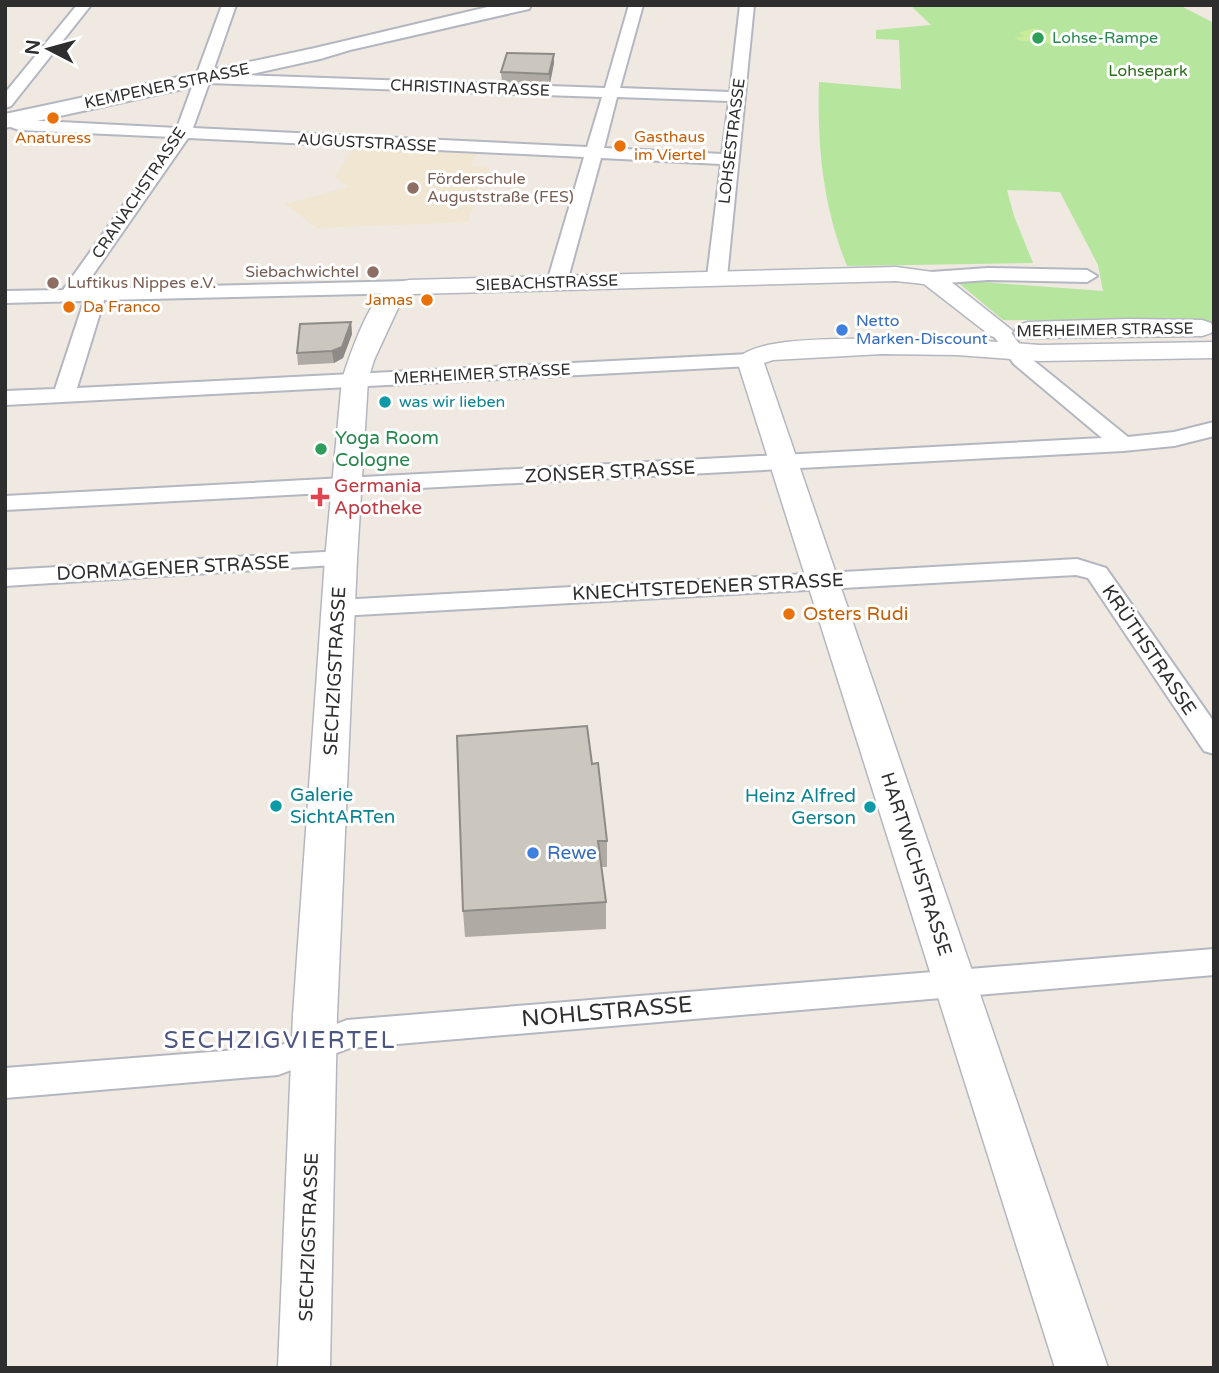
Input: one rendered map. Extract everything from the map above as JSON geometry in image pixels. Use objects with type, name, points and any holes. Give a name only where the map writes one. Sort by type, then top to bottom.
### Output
[{"type":"main road","name":"KEMPENER STRASSE","points":[[6,112],[412,29],[477,11],[522,5]]},
{"type":"street","points":[[6,112],[29,73],[84,5]]},
{"type":"street","name":"CRANACHSTRASSE","points":[[68,296],[183,134],[229,5]]},
{"type":"street","points":[[557,282],[636,5]]},
{"type":"street","name":"LOHSESTRASSE","points":[[717,277],[747,5]]},
{"type":"street","name":"CHRISTINASTRASSE","points":[[205,71],[611,93],[738,97]]},
{"type":"street","points":[[5,72],[29,73]]},
{"type":"street","name":"AUGUSTSTRASSE","points":[[6,112],[19,125],[729,159]]},
{"type":"street","name":"SIEBACHSTRASSE","points":[[5,297],[717,277],[896,274],[931,278],[988,274],[1087,276]]},
{"type":"street","points":[[931,278],[1008,341],[1021,360],[1123,444]]},
{"type":"street","name":"SECHZIGSTRASSE","points":[[304,1368],[314,1048],[341,559],[355,380],[361,360],[387,304],[396,293],[409,287]]},
{"type":"street","points":[[64,395],[96,295]]},
{"type":"street","name":"MERHEIMER STRASSE","points":[[5,398],[750,360],[769,352],[882,346],[957,347],[1128,327],[1214,328]]},
{"type":"street","name":"MERHEIMER STRASSE","points":[[1008,341],[1126,353],[1214,350]]},
{"type":"street","name":"HARTWICHSTRASSE","points":[[750,360],[1082,1368]]},
{"type":"street","name":"ZONSER STRASSE","points":[[5,503],[1123,444],[1174,439],[1214,429]]},
{"type":"street","name":"DORMAGENER STRASSE","points":[[5,578],[341,559]]},
{"type":"street","name":"KNECHTSTEDENER STRASSE","points":[[339,608],[1077,567]]},
{"type":"street","name":"KRÜTHSTRASSE","points":[[1077,567],[1097,573],[1214,744]]},
{"type":"street","name":"NOHLSTRASSE","points":[[5,1083],[278,1062],[347,1034],[1214,962]]},
{"type":"shaded area","name":"Förderschule Auguststraße (FES)","points":[[354,148],[477,154],[470,166],[490,167],[467,222],[317,228],[285,204],[349,187],[335,177]]},
{"type":"green space","name":"Lohsepark","points":[[910,5],[1179,5],[1214,23],[1214,322],[1003,320],[955,280],[1103,291],[1098,265],[1060,192],[1007,190],[1014,216],[1033,263],[847,266],[832,221],[823,176],[819,82],[901,89],[899,40],[876,39],[876,30],[931,25]]},
{"type":"green space","name":"Lohse-Rampe","points":[[1034,28],[1061,38],[1070,45],[1061,47],[1041,41],[1014,38],[1025,36],[1018,33]]},
{"type":"building","points":[[507,53],[554,54],[549,74],[501,72]]},
{"type":"building","points":[[351,322],[342,347],[332,351],[297,353],[300,324]]},
{"type":"building","name":"Rewe","points":[[587,726],[592,764],[598,763],[607,841],[598,841],[606,902],[463,911],[457,736]]},
{"type":"place","name":"Lohse-Rampe","points":[[1038,38]]},
{"type":"place","name":"Anaturess","points":[[53,118]]},
{"type":"place","name":"Gasthaus im Viertel","points":[[620,146]]},
{"type":"place","name":"Förderschule Auguststraße (FES)","points":[[413,188]]},
{"type":"place","name":"Siebachwichtel","points":[[373,272]]},
{"type":"place","name":"Luftikus Nippes e.V.","points":[[53,283]]},
{"type":"place","name":"Jamas","points":[[427,300]]},
{"type":"place","name":"Da Franco","points":[[69,307]]},
{"type":"place","name":"Netto Marken-Discount","points":[[842,330]]},
{"type":"place","name":"was wir lieben","points":[[385,402]]},
{"type":"place","name":"Yoga Room Cologne","points":[[321,449]]},
{"type":"place","name":"Germania Apotheke","points":[[320,497]]},
{"type":"place","name":"Osters Rudi","points":[[789,614]]},
{"type":"place","name":"Galerie SichtARTen","points":[[276,806]]},
{"type":"place","name":"Heinz Alfred Gerson","points":[[870,807]]},
{"type":"place","name":"Rewe","points":[[533,853]]},
{"type":"district","name":"SECHZIGVIERTEL","points":[[280,1040]]}]
